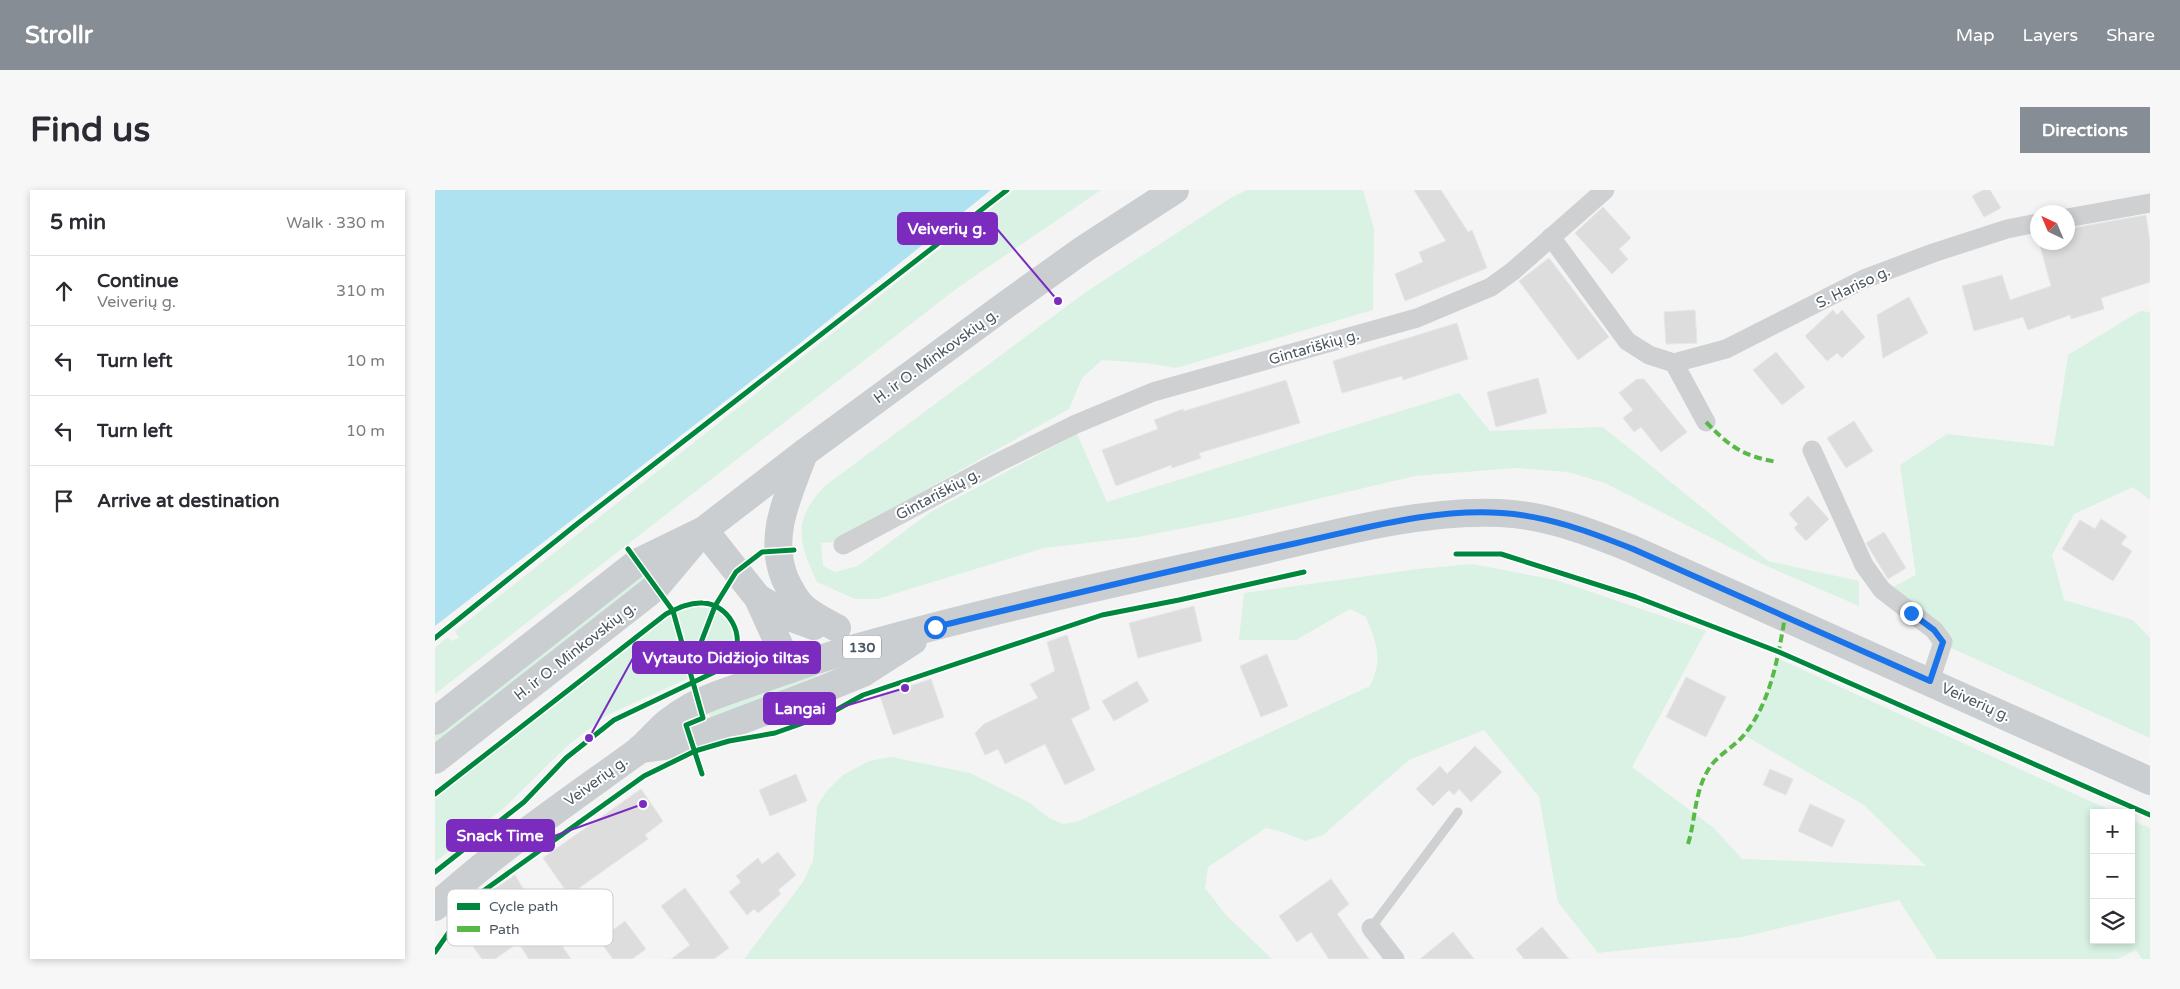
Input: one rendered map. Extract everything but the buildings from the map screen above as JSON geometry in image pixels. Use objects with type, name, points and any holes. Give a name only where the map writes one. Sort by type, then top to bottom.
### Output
[{"type":"main road","name":"H. ir O. Minkovskių g.","points":[[435,721],[638,562],[704,530],[804,453],[1060,265],[1175,190]]},
{"type":"main road","points":[[804,453],[780,520],[777,551],[782,572],[792,594],[805,608],[837,628]]},
{"type":"main road","name":"Veiverių g.","points":[[454,889],[510,844],[640,749],[669,721],[699,702],[790,669],[935,627],[1136,578],[1387,524],[1450,514],[1501,513],[1543,519],[1584,530],[1633,549],[2150,781]]},
{"type":"main road","name":"H. ir O. Minkovskių g.","points":[[435,760],[656,586],[704,530]]},
{"type":"main road","points":[[704,530],[758,598],[790,669],[863,673]]},
{"type":"main road","points":[[758,598],[795,619],[818,627],[935,627]]},
{"type":"main road","name":"Veiverių g.","points":[[640,749],[679,744],[863,673],[935,627]]},
{"type":"main road","name":"Veiverių g.","points":[[435,906],[447,895]]},
{"type":"street","points":[[1605,190],[1551,237],[1627,341],[1649,355],[1674,362],[1706,422]]},
{"type":"street","points":[[2075,217],[2150,203]]},
{"type":"street","name":"S. Hariso g.","points":[[1674,362],[1726,349],[1864,279],[1933,253],[2007,229],[2030,224]]},
{"type":"street","name":"Gintariškių g.","points":[[843,545],[995,464],[1076,424],[1153,392],[1417,318],[1460,301],[1491,287],[1513,271],[1551,237]]},
{"type":"street","points":[[1812,450],[1864,565],[1882,590],[1934,630],[1943,642],[1930,681]]},
{"type":"street","points":[[1371,928],[1395,959]]},
{"type":"lane","points":[[1371,928],[1458,812]]},
{"type":"green space","points":[[1014,190],[1101,190],[956,289],[435,694],[435,648],[448,637],[451,641],[459,638],[455,631]]},
{"type":"green space","points":[[1247,190],[1363,190],[1374,229],[1373,310],[1176,368],[1146,363],[1102,360],[1082,378],[1069,409],[833,542],[821,543],[823,566],[835,572],[858,566],[929,513],[1077,434],[1107,502],[1459,393],[1490,431],[1603,427],[1768,561],[1859,581],[1859,606],[1762,564],[1605,483],[1568,472],[1515,468],[1415,476],[1236,518],[1138,537],[1044,548],[877,599],[855,599],[817,582],[803,542],[803,520],[815,497],[826,485],[1086,292],[1229,199]]},
{"type":"green space","points":[[2140,311],[2150,312],[2150,500],[2133,487],[2074,514],[2052,555],[2064,600],[2133,620],[2150,638],[2150,738],[1949,647],[1891,588],[1916,575],[1900,465],[1947,434],[2054,446],[2068,355]]},
{"type":"green space","points":[[1472,564],[1556,580],[1706,631],[1632,767],[1714,828],[1742,859],[1926,866],[1864,805],[1744,735],[1764,701],[1777,658],[2107,809],[2090,809],[2090,944],[2135,944],[2135,822],[2150,828],[2150,959],[2142,959],[2136,950],[2117,959],[1937,959],[1899,900],[1742,937],[1598,953],[1558,902],[1539,797],[1484,730],[1409,760],[1323,835],[1305,841],[1283,832],[1266,828],[1208,867],[1205,888],[1226,915],[1272,959],[744,959],[803,882],[813,861],[817,806],[827,791],[843,775],[869,761],[891,757],[970,773],[1030,803],[1049,818],[1063,824],[1079,821],[1370,686],[1376,668],[1377,652],[1366,617],[1350,609],[1296,640],[1239,640],[1244,593],[1418,569]]},
{"type":"green space","points":[[651,565],[658,568],[435,743],[435,735]]},
{"type":"green space","points":[[699,607],[720,611],[728,619],[732,628],[733,648],[720,664],[607,715],[567,746],[504,808],[435,862],[435,797],[661,620],[689,608]]},
{"type":"green space","points":[[814,675],[820,677],[711,719],[708,713]]},
{"type":"water","points":[[435,190],[991,190],[794,348],[435,626]]},
{"type":"marked path","points":[[1706,422],[1722,438],[1738,449],[1755,457],[1777,462]]},
{"type":"marked path","points":[[1688,844],[1698,795],[1705,776],[1713,763],[1744,735],[1761,708],[1767,694],[1785,617]]},
{"type":"cycle path","points":[[435,638],[577,524],[1007,190]]},
{"type":"cycle path","points":[[628,549],[673,611],[703,718],[686,725],[702,774]]},
{"type":"cycle path","points":[[690,671],[715,606],[736,572],[762,552],[794,550]]},
{"type":"cycle path","points":[[1456,554],[1501,554],[1636,597],[1779,652],[2150,815]]},
{"type":"cycle path","points":[[486,889],[644,776],[695,751],[729,741],[775,733],[829,714],[863,695],[1102,615],[1304,572]]},
{"type":"cycle path","points":[[435,794],[666,614],[689,604],[703,603],[720,609],[733,623],[736,631],[736,649],[732,658],[721,669],[614,720],[566,758],[524,802],[435,872]]},
{"type":"cycle path","points":[[435,952],[447,935]]},
{"type":"place","name":"Veiverių g.","points":[[1058,301]]},
{"type":"place","name":"Langai","points":[[905,688]]},
{"type":"place","name":"Vytauto Didžiojo tiltas","points":[[589,738]]},
{"type":"place","name":"Snack Time","points":[[643,804]]},
{"type":"route","points":[[935,627],[1136,578],[1387,524],[1450,514],[1501,513],[1543,519],[1584,530],[1633,549],[1930,681],[1943,642],[1934,630],[1911,613]]}]
